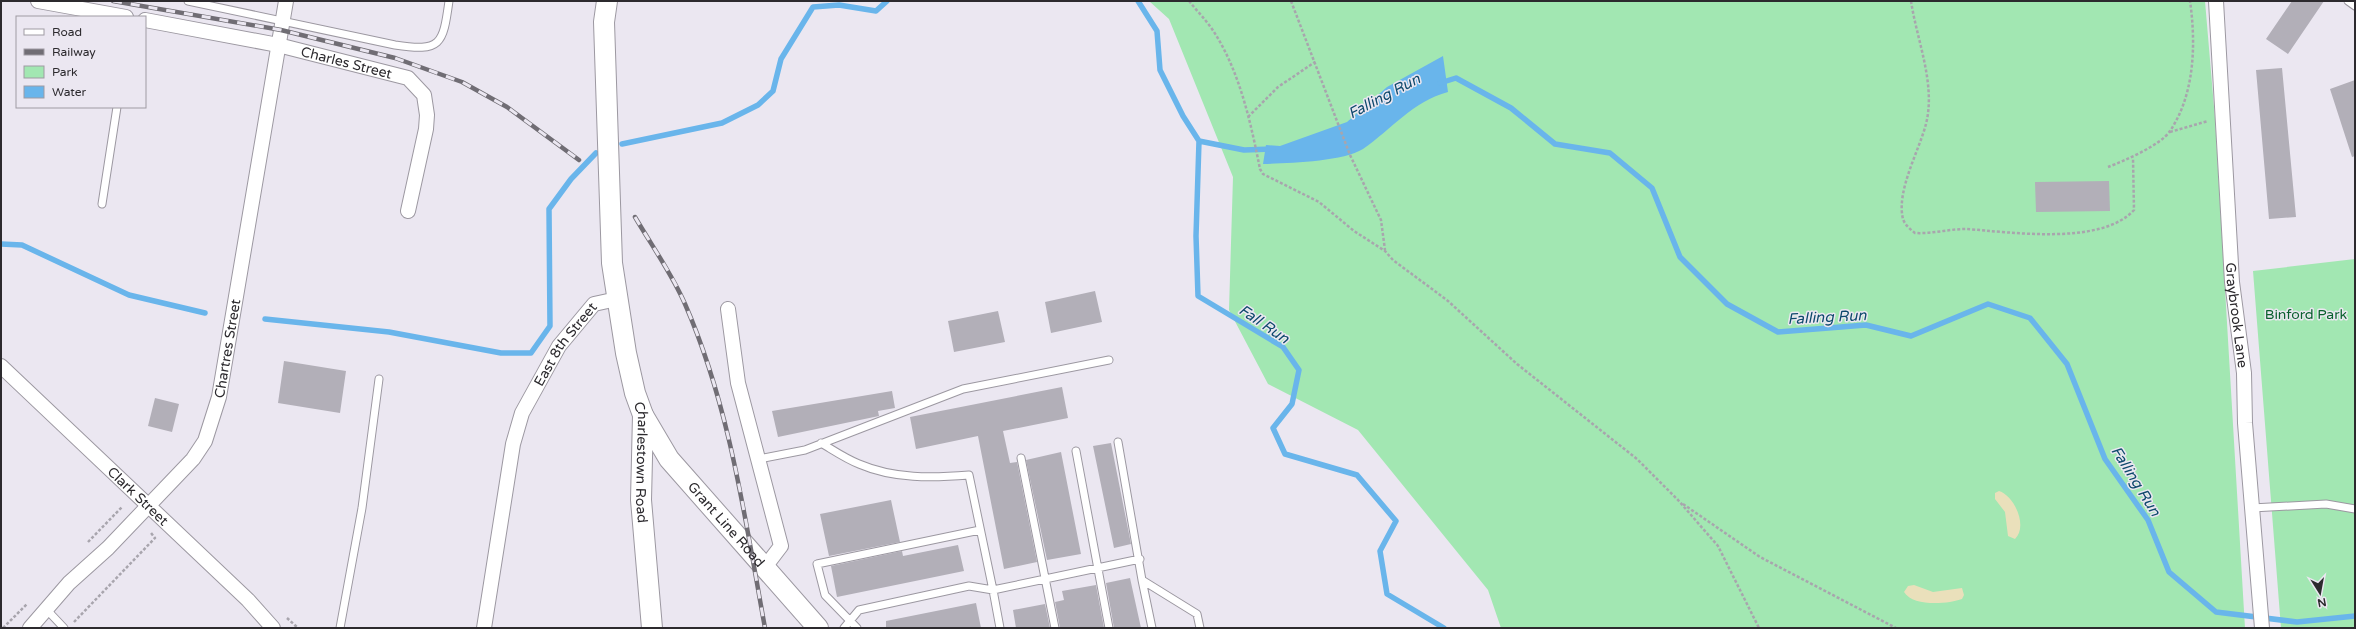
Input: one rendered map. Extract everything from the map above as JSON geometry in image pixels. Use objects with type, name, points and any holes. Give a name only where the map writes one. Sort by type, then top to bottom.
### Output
[{"type":"street","points":[[38,1],[120,16]]},
{"type":"street","name":"Chartres Street","points":[[30,628],[69,583],[149,506],[193,459],[205,441],[213,420],[224,365],[286,1]]},
{"type":"street","name":"East 8th Street","points":[[484,628],[513,444],[522,413],[560,346],[594,304],[617,299],[612,263],[605,67],[604,22],[607,1]]},
{"type":"street","name":"Graybrook Lane","points":[[2216,1],[2232,282],[2244,373],[2245,424],[2262,628]]},
{"type":"street","name":"Charles Street","points":[[146,20],[278,45],[408,78],[424,95],[426,129],[408,211]]},
{"type":"street","name":"Charlestown Road","points":[[617,299],[632,380],[643,415],[641,500],[652,628]]},
{"type":"street","points":[[728,309],[738,383],[759,459],[780,546],[765,567]]},
{"type":"street","name":"Clark Street","points":[[1,366],[248,600],[273,628]]},
{"type":"street","name":"Grant Line Road","points":[[643,415],[669,459],[818,628]]},
{"type":"lane","points":[[188,1],[395,45],[427,47],[436,44],[443,36],[449,1]]},
{"type":"lane","points":[[2348,1],[2355,6]]},
{"type":"lane","points":[[102,204],[117,108]]},
{"type":"lane","points":[[759,459],[805,450],[963,389],[1109,360]]},
{"type":"lane","points":[[340,628],[362,508],[379,379]]},
{"type":"lane","points":[[1118,442],[1140,559],[1142,580],[1152,628]]},
{"type":"lane","points":[[821,443],[859,464],[888,472],[931,479],[969,475],[1000,628]]},
{"type":"lane","points":[[1076,451],[1110,628]]},
{"type":"lane","points":[[1021,458],[1055,628]]},
{"type":"lane","points":[[2252,508],[2326,504],[2355,509]]},
{"type":"lane","points":[[857,628],[825,595],[816,564],[980,530]]},
{"type":"lane","points":[[844,628],[859,610],[970,586],[993,590],[1140,559]]},
{"type":"lane","points":[[1142,580],[1197,614],[1200,628]]},
{"type":"lane","points":[[46,610],[64,628]]},
{"type":"path","points":[[1189,1],[1214,32],[1221,46],[1248,117],[1258,162],[1263,174],[1310,197],[1354,231],[1385,251],[1393,260],[1448,301],[1517,364],[1637,459],[1678,500],[1718,546],[1734,575],[1759,628]]},
{"type":"path","points":[[1291,1],[1350,155],[1381,220],[1385,251]]},
{"type":"path","points":[[1911,1],[1927,82],[1929,106],[1926,125],[1904,192],[1903,219],[1907,227],[1915,233],[1966,229],[2024,235],[2068,233],[2118,223],[2134,210],[2133,158]]},
{"type":"path","points":[[2170,132],[2186,99],[2192,66],[2193,24],[2190,1]]},
{"type":"path","points":[[1248,117],[1278,87],[1315,62]]},
{"type":"path","points":[[2108,167],[2133,158],[2170,132],[2208,121]]},
{"type":"path","points":[[1678,500],[1760,557],[1896,628]]},
{"type":"green space","points":[[1149,1],[2205,1],[2215,119],[2245,628],[1501,628],[1488,590],[1358,430],[1268,384],[1229,310],[1233,177],[1169,19]]},
{"type":"green space","name":"Binford Park","points":[[2355,259],[2355,628],[2281,628],[2253,271]]},
{"type":"sand","points":[[1999,491],[2010,499],[2018,512],[2020,527],[2019,534],[2015,539],[2008,536],[2005,512],[1995,499],[1995,493]]},
{"type":"sand","points":[[1914,585],[1933,592],[1962,588],[1964,595],[1962,599],[1956,601],[1940,603],[1923,602],[1909,597],[1904,592],[1908,586]]},
{"type":"water","points":[[1443,56],[1448,92],[1435,96],[1413,109],[1363,149],[1342,157],[1329,159],[1263,164],[1266,145],[1280,146],[1347,122],[1387,87]]},
{"type":"building","points":[[2292,1],[2324,1],[2288,54],[2266,39]]},
{"type":"building","points":[[2282,68],[2296,217],[2269,219],[2256,70]]},
{"type":"building","points":[[2355,80],[2355,156],[2352,157],[2330,89]]},
{"type":"building","points":[[2109,181],[2110,211],[2036,212],[2035,182]]},
{"type":"building","points":[[1095,291],[1102,322],[1051,333],[1045,302]]},
{"type":"building","points":[[998,311],[1005,342],[954,352],[948,321]]},
{"type":"building","points":[[284,361],[346,371],[340,413],[278,403]]},
{"type":"building","points":[[1062,387],[1068,418],[1003,431],[1010,463],[1017,462],[1037,562],[1004,569],[978,436],[916,449],[910,417]]},
{"type":"building","points":[[892,391],[895,408],[878,411],[879,416],[778,437],[772,411]]},
{"type":"building","points":[[155,398],[179,404],[172,432],[148,426]]},
{"type":"building","points":[[1111,443],[1131,544],[1114,548],[1093,446]]},
{"type":"building","points":[[1061,452],[1081,554],[1047,560],[1026,460]]},
{"type":"building","points":[[891,500],[900,542],[829,556],[820,514]]},
{"type":"building","points":[[958,545],[964,571],[837,597],[831,566],[902,551],[903,556]]},
{"type":"building","points":[[1130,578],[1141,628],[1114,628],[1106,583]]},
{"type":"building","points":[[1096,585],[1104,628],[1060,628],[1055,602],[1064,600],[1062,591]]},
{"type":"building","points":[[976,603],[981,628],[886,628],[886,621]]},
{"type":"building","points":[[1045,604],[1050,628],[1016,628],[1013,610]]},
{"type":"waterway","points":[[622,144],[722,123],[758,105],[773,91],[781,59],[813,7],[839,5],[876,11],[887,1]]},
{"type":"waterway","name":"Fall Run","points":[[1138,1],[1157,31],[1160,70],[1183,116],[1199,141],[1196,236],[1198,296],[1283,347],[1299,370],[1292,404],[1273,428],[1285,454],[1357,475],[1396,521],[1380,551],[1387,594],[1444,628]]},
{"type":"waterway","name":"Falling Run","points":[[1440,83],[1456,78],[1511,108],[1555,144],[1610,153],[1652,188],[1680,257],[1727,304],[1778,332],[1866,325],[1911,336],[1988,304],[2030,318],[2067,364],[2105,459],[2148,520],[2169,572],[2216,612],[2297,622],[2355,616]]},
{"type":"waterway","name":"Falling Run","points":[[1199,141],[1244,150],[1273,149]]},
{"type":"waterway","points":[[265,319],[389,332],[501,353],[531,353],[550,326],[549,209],[571,179],[596,153]]},
{"type":"waterway","points":[[1,244],[22,245],[129,295],[205,313]]},
{"type":"railway","points":[[113,1],[281,30],[395,58],[462,82],[507,107],[579,160]]},
{"type":"railway","points":[[635,217],[680,293],[701,343],[714,383],[725,423],[743,505],[765,628]]}]
